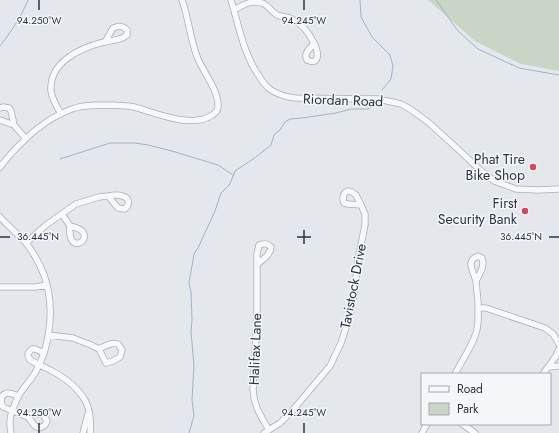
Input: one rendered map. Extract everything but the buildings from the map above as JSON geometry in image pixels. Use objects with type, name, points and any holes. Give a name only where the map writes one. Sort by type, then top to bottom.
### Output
[{"type":"street","points":[[0,166],[42,124],[73,108],[86,106],[122,105],[179,120],[201,119],[216,112],[218,107],[217,96],[195,52],[182,0]]},
{"type":"street","name":"Riordan Road","points":[[231,0],[240,34],[253,69],[270,89],[283,96],[295,98],[378,99],[401,104],[428,122],[494,181],[516,189],[559,189]]},
{"type":"street","points":[[234,10],[252,2],[262,2],[282,17],[291,18],[298,23],[308,31],[314,43]]},
{"type":"street","points":[[60,114],[51,91],[52,80],[58,68],[66,59],[76,53],[105,42]]},
{"type":"street","points":[[0,108],[9,108],[14,125],[26,139]]},
{"type":"street","points":[[0,120],[14,125]]},
{"type":"street","points":[[26,243],[46,225],[76,204],[99,197],[108,196]]},
{"type":"street","name":"Tavistock Drive","points":[[264,433],[280,424],[292,411],[330,366],[341,343],[351,312],[358,260],[365,225],[365,214],[361,205]]},
{"type":"street","points":[[62,214],[70,226]]},
{"type":"street","points":[[0,218],[26,243],[38,261],[47,285],[50,302],[48,335],[44,352],[39,366],[32,378],[18,396],[10,420],[11,433]]},
{"type":"street","name":"Halifax Lane","points":[[257,264],[257,320],[254,398],[256,408],[269,430]]},
{"type":"street","points":[[455,373],[478,329],[476,281]]},
{"type":"street","points":[[0,287],[36,287],[47,285]]},
{"type":"street","points":[[478,308],[486,308],[545,328],[554,334],[559,344]]},
{"type":"street","points":[[48,335],[73,338],[85,342],[99,349],[106,363],[120,357],[122,350],[118,344],[115,343],[106,345],[99,349]]},
{"type":"street","points":[[44,352],[32,349],[28,353],[28,356],[30,360],[39,366],[66,380],[79,392],[86,402],[90,433]]},
{"type":"street","points":[[544,373],[559,350]]},
{"type":"street","points":[[548,367],[559,366]]},
{"type":"street","points":[[18,396],[10,393],[4,394],[0,401],[1,404],[3,407],[28,417]]},
{"type":"street","points":[[83,433],[88,410]]},
{"type":"street","points":[[463,425],[475,433]]},
{"type":"green space","points":[[428,0],[559,0],[559,71],[521,64],[475,41]]},
{"type":"waterway","points":[[0,46],[16,24],[28,0]]},
{"type":"waterway","points":[[360,0],[361,17],[372,37],[390,55],[393,66],[391,79],[382,90]]},
{"type":"waterway","points":[[436,0],[458,31],[478,49],[519,68],[559,75]]},
{"type":"waterway","points":[[189,433],[194,416],[192,400],[194,365],[191,332],[191,292],[189,283],[194,254],[215,211],[221,193],[230,184],[235,171],[271,145],[274,135],[280,130],[285,122],[290,119],[336,113],[351,109],[368,109],[372,106]]},
{"type":"waterway","points":[[60,159],[110,143],[135,143],[172,151],[218,165],[233,175]]},
{"type":"place","name":"Phat Tire Bike Shop","points":[[533,167]]},
{"type":"place","name":"First Security Bank","points":[[525,211]]}]
